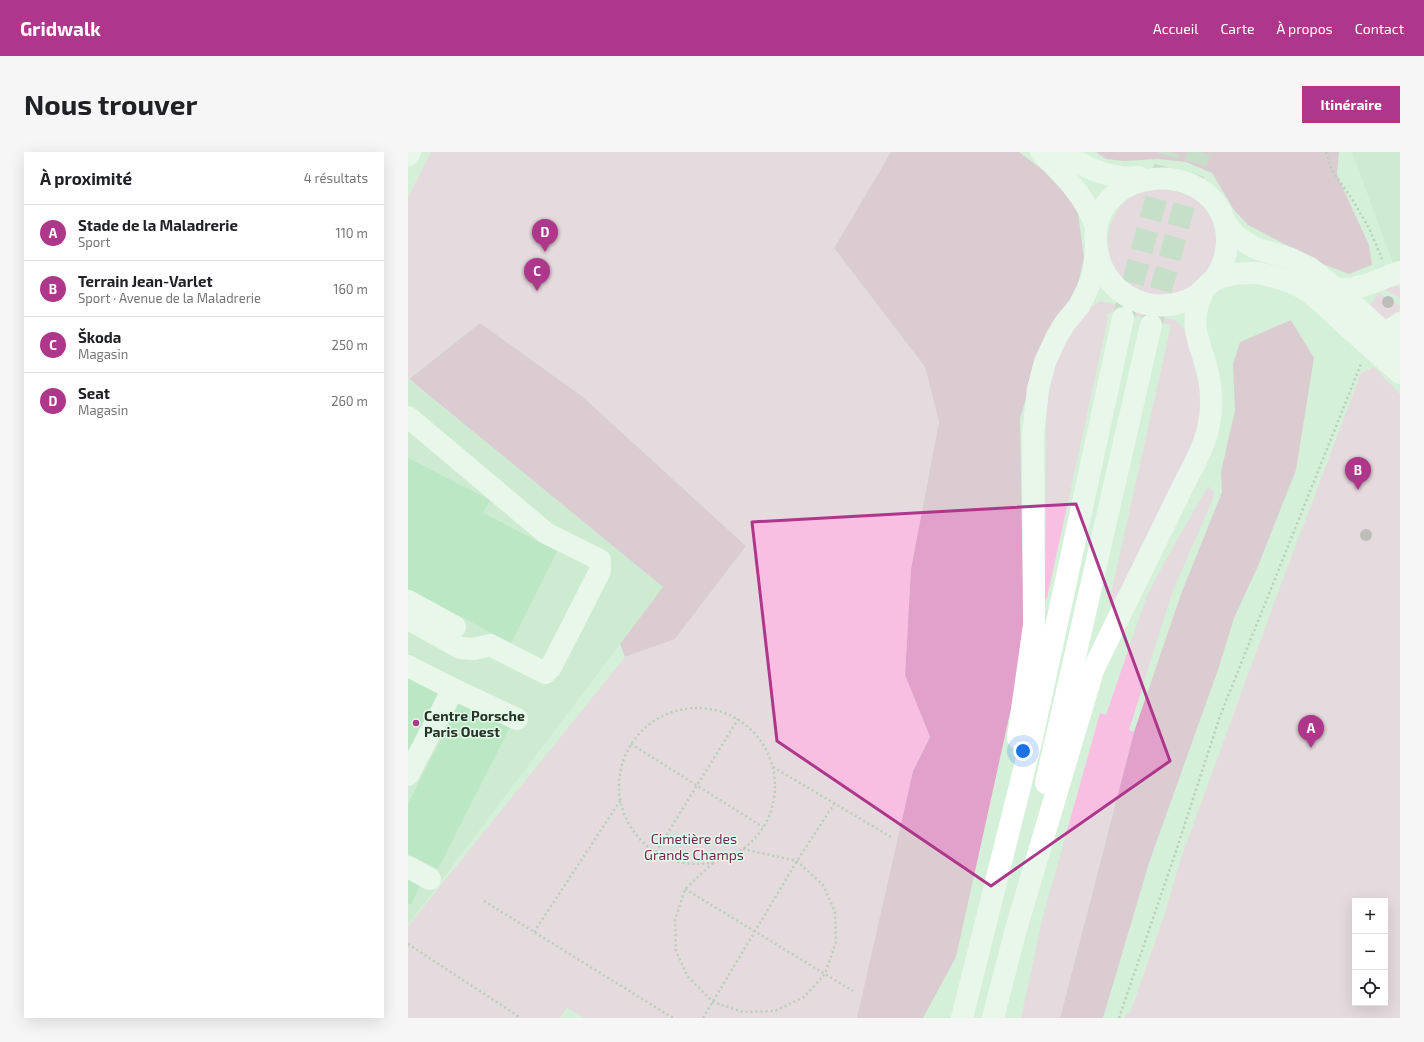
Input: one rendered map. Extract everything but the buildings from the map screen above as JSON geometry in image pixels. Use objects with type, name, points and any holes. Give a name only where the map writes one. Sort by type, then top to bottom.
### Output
[{"type":"main road","points":[[1041,152],[1080,195],[1093,216],[1096,227]]},
{"type":"main road","points":[[993,1018],[1016,929],[1093,670],[1145,562],[1201,453],[1208,433],[1211,407],[1209,378],[1195,328],[1196,309],[1208,286],[1221,268],[1227,242],[1225,223],[1220,209],[1212,197],[1203,188],[1191,180],[1178,175],[1165,173],[1139,177],[1120,177],[1102,174],[1079,164],[1060,152]]},
{"type":"main road","points":[[986,922],[1019,734],[1034,625],[1033,435],[1038,389],[1045,362],[1057,336],[1079,306],[1093,276],[1096,251],[1096,227],[1103,208],[1111,196],[1121,187],[1139,177]]},
{"type":"main road","points":[[1225,223],[1241,240],[1258,249],[1289,258],[1310,268],[1336,289],[1400,348]]},
{"type":"main road","points":[[1096,251],[1101,267],[1112,284],[1122,293],[1141,302],[1154,305],[1174,304],[1193,297],[1208,286],[1226,276],[1242,273],[1262,274],[1284,279],[1297,284],[1319,300],[1349,328],[1384,334]]},
{"type":"main road","points":[[1336,289],[1344,290],[1394,274]]},
{"type":"main road","points":[[962,1018],[1032,738],[1123,318]]},
{"type":"main road","points":[[1016,929],[1054,744],[1151,325]]},
{"type":"main road","points":[[1384,334],[1400,373]]},
{"type":"main road","points":[[408,417],[546,533],[600,560],[600,571],[551,667],[545,673],[490,645],[474,649],[460,648],[408,619]]},
{"type":"main road","points":[[408,601],[455,627]]},
{"type":"main road","points":[[408,666],[517,719]]},
{"type":"main road","points":[[408,775],[453,689]]},
{"type":"main road","points":[[408,867],[430,879]]},
{"type":"path","points":[[1326,152],[1331,169],[1352,199],[1394,274]]},
{"type":"path","points":[[1119,1018],[1220,716],[1384,334]]},
{"type":"path","points":[[691,708],[715,710],[738,719],[754,732],[766,748],[773,767],[775,788],[772,808],[763,827],[754,839],[743,848],[729,857],[714,862],[694,864],[674,860],[656,852],[639,838],[627,821],[620,801],[619,781],[622,762],[630,744],[647,726],[668,713],[691,708]]},
{"type":"path","points":[[656,852],[738,719]]},
{"type":"path","points":[[630,744],[763,827]]},
{"type":"path","points":[[773,767],[891,837]]},
{"type":"path","points":[[534,932],[620,801]]},
{"type":"path","points":[[703,1018],[797,861],[834,804]]},
{"type":"path","points":[[714,862],[685,889],[675,920],[676,951],[688,977],[713,1002],[743,1012],[775,1011],[804,997],[825,974],[836,942],[835,912],[822,885],[797,861],[743,848]]},
{"type":"path","points":[[685,889],[853,991]]},
{"type":"path","points":[[484,901],[673,1018]]},
{"type":"path","points":[[408,944],[521,1018]]},
{"type":"highlighted area","points":[[1076,504],[1170,761],[991,886],[777,741],[752,522]]},
{"type":"shaded area","points":[[891,152],[1019,152],[1044,171],[1077,205],[1084,258],[1076,292],[1036,367],[1020,418],[1024,650],[956,957],[923,1018],[857,1018],[913,771],[930,737],[905,675],[911,569],[939,422],[925,367],[834,248]]},
{"type":"shaded area","points":[[1096,152],[1339,152],[1337,175],[1369,245],[1372,265],[1349,274],[1325,265],[1248,225],[1234,210],[1212,173],[1186,162],[1157,159],[1124,161],[1106,159]]},
{"type":"shaded area","points":[[1352,152],[1400,152],[1400,279],[1394,266]]},
{"type":"shaded area","points":[[1291,320],[1314,358],[1296,470],[1258,566],[1234,618],[1219,667],[1149,863],[1103,1018],[1060,1018],[1134,732],[1181,594],[1222,492],[1221,472],[1235,410],[1233,364],[1240,342]]},
{"type":"shaded area","points":[[480,323],[583,397],[746,546],[675,639],[625,657],[620,644],[663,587],[409,379]]},
{"type":"shaded area","points":[[408,379],[663,587],[408,925]]},
{"type":"green space","name":"Cimetière des Grands Champs","points":[[431,152],[891,152],[834,248],[925,367],[939,422],[911,569],[905,675],[930,737],[913,771],[858,1018],[584,1018],[567,1008],[560,1018],[408,1018],[408,926],[625,657],[675,639],[746,546],[583,397],[480,323],[408,379],[408,197]]},
{"type":"green space","points":[[1162,187],[1183,191],[1200,203],[1212,220],[1216,241],[1212,262],[1200,279],[1183,291],[1162,295],[1141,291],[1124,279],[1112,262],[1108,241],[1112,220],[1124,203],[1141,191]]},
{"type":"green space","points":[[1393,285],[1400,287],[1400,299],[1384,289]]},
{"type":"green space","points":[[1379,293],[1400,306],[1399,312],[1385,322],[1369,306]]},
{"type":"green space","points":[[1100,301],[1172,319],[1184,328],[1188,336],[1202,397],[1198,435],[1121,589],[1111,604],[1109,603],[1171,325],[1113,310],[1111,313],[1107,314],[1108,319],[1047,598],[1045,600],[1046,414],[1051,374],[1065,340],[1089,308]]},
{"type":"green space","points":[[1374,367],[1400,394],[1400,1018],[1125,1018],[1127,1013],[1130,1013],[1163,919],[1182,855],[1280,587],[1361,373]]},
{"type":"green space","points":[[1208,486],[1214,493],[1213,499],[1172,593],[1129,730],[1134,732],[1060,1018],[1021,1018],[1042,920],[1100,713],[1106,715],[1146,598],[1164,563]]},
{"type":"tunnel","points":[[1124,315],[1169,152]]},
{"type":"tunnel","points":[[1152,322],[1199,152]]},
{"type":"place","name":"Seat","points":[[545,252]]},
{"type":"place","name":"Škoda","points":[[537,291]]},
{"type":"place","name":"Terrain Jean-Varlet","points":[[1358,490]]},
{"type":"place","name":"Centre Porsche Paris Ouest","points":[[416,723]]},
{"type":"place","name":"Stade de la Maladrerie","points":[[1311,748]]}]
